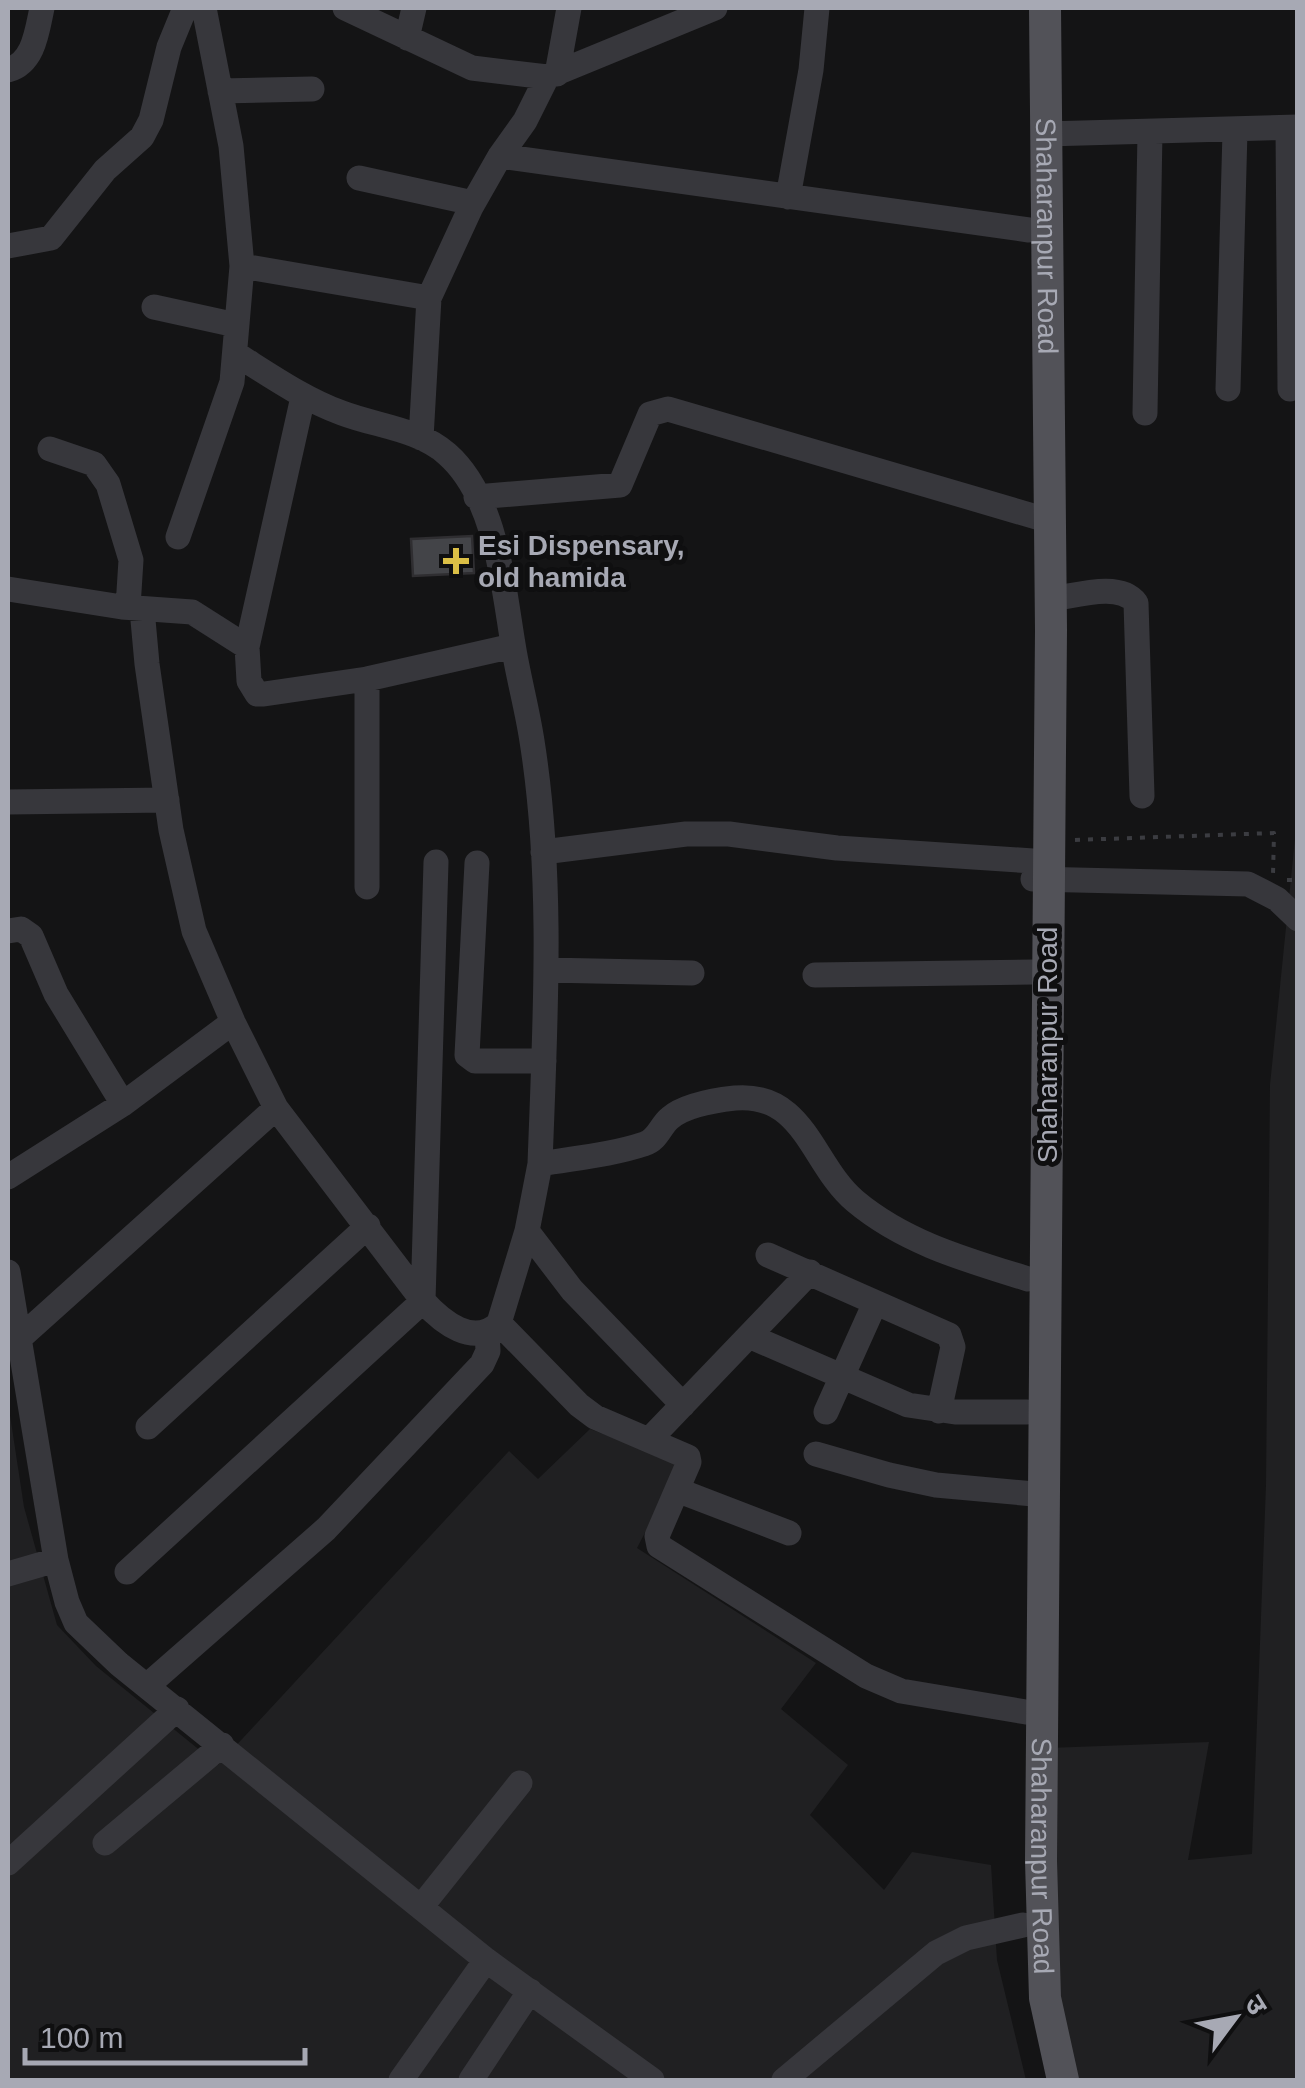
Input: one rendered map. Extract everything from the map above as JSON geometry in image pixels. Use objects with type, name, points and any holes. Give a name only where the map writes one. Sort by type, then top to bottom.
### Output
[{"type":"main road","name":"Shaharanpur Road","points":[[1028,8],[1029,230],[1040,518],[1051,599],[1033,972],[1028,1412],[1036,1493],[1024,1662],[1024,1972],[1042,2080]]},
{"type":"main road","name":"Shaharanpur Road","points":[[1045,8],[1036,1493],[1045,1998],[1062,2080]]},
{"type":"street","points":[[8,70],[24,63],[29,54],[42,8]]},
{"type":"street","points":[[8,246],[52,238],[105,170],[142,137],[151,120],[168,47],[185,8]]},
{"type":"street","points":[[178,537],[232,382],[242,266],[231,146],[204,8]]},
{"type":"street","points":[[345,8],[472,68],[552,76],[706,9]]},
{"type":"street","points":[[407,38],[414,8]]},
{"type":"street","points":[[421,438],[429,298],[473,203],[552,76],[569,8]]},
{"type":"street","points":[[788,197],[811,70],[817,8]]},
{"type":"street","points":[[220,91],[312,89]]},
{"type":"street","points":[[1046,134],[1293,127],[1290,390]]},
{"type":"street","points":[[1228,389],[1234,130]]},
{"type":"street","points":[[1145,413],[1150,132]]},
{"type":"street","points":[[500,156],[1029,230]]},
{"type":"street","points":[[359,178],[473,203]]},
{"type":"street","points":[[242,266],[429,298]]},
{"type":"street","points":[[154,307],[236,325]]},
{"type":"street","points":[[148,1685],[326,1529],[482,1364],[527,1231],[540,1164],[546,970],[542,852],[532,742],[489,524],[446,453],[421,438],[304,397],[236,354]]},
{"type":"street","points":[[304,397],[247,647],[249,681],[257,694],[367,679],[513,646]]},
{"type":"street","points":[[476,497],[620,485],[650,414],[668,409],[1040,518]]},
{"type":"street","points":[[50,449],[94,464],[108,484],[131,560],[135,608],[167,800],[194,931],[232,1022],[276,1108],[423,1301],[438,1318],[470,1333],[493,1328]]},
{"type":"street","points":[[8,589],[135,608],[192,612],[247,647]]},
{"type":"street","points":[[1051,599],[1117,591],[1128,594],[1136,603],[1142,796]]},
{"type":"street","points":[[366,887],[367,679]]},
{"type":"street","points":[[8,802],[167,800]]},
{"type":"street","points":[[542,852],[686,834],[728,834],[1038,873],[1248,884],[1277,899],[1298,919]]},
{"type":"street","points":[[127,1572],[423,1301],[436,862]]},
{"type":"street","points":[[477,864],[467,1055],[475,1061],[544,1061]]},
{"type":"street","points":[[8,931],[20,929],[31,936],[56,994],[122,1104]]},
{"type":"street","points":[[546,970],[692,972]]},
{"type":"street","points":[[816,975],[1033,972]]},
{"type":"street","points":[[8,1177],[122,1104],[232,1022]]},
{"type":"street","points":[[540,1164],[647,1144],[671,1117],[692,1108],[740,1097],[764,1100],[786,1110],[845,1191],[865,1208],[945,1253],[1028,1279]]},
{"type":"street","points":[[21,1337],[276,1108]]},
{"type":"street","points":[[148,1427],[368,1226]]},
{"type":"street","points":[[527,1231],[572,1290],[683,1405]]},
{"type":"street","points":[[768,1256],[950,1337],[953,1348],[939,1411]]},
{"type":"street","points":[[8,1272],[56,1560],[76,1624],[92,1642],[486,1960],[652,2080]]},
{"type":"street","points":[[649,1440],[810,1272]]},
{"type":"street","points":[[826,1412],[874,1303]]},
{"type":"street","points":[[493,1328],[579,1404],[616,1428],[688,1457],[657,1536],[659,1546],[876,1680],[928,1697],[1026,1712]]},
{"type":"street","points":[[749,1336],[908,1406],[939,1411],[1028,1412]]},
{"type":"street","points":[[816,1454],[889,1476],[936,1485],[1036,1493]]},
{"type":"street","points":[[677,1490],[790,1533]]},
{"type":"street","points":[[8,1574],[56,1560]]},
{"type":"street","points":[[8,1864],[177,1709]]},
{"type":"street","points":[[105,1843],[222,1745]]},
{"type":"street","points":[[422,1907],[520,1783]]},
{"type":"street","points":[[784,2080],[936,1953],[966,1938],[1023,1925]]},
{"type":"street","points":[[401,2080],[486,1960]]},
{"type":"street","points":[[472,2080],[530,1991]]},
{"type":"path","points":[[1070,840],[1274,833],[1273,880],[1298,880]]},
{"type":"shaded area","points":[[1297,819],[1297,2080],[1077,2080],[1055,1995],[1048,1748],[1209,1742],[1188,1860],[1252,1854],[1266,1485],[1270,1085]]},
{"type":"shaded area","points":[[8,1402],[24,1507],[57,1625],[96,1666],[218,1765],[509,1451],[538,1479],[590,1429],[681,1463],[637,1548],[816,1663],[781,1709],[848,1765],[810,1815],[884,1890],[912,1852],[991,1865],[997,1960],[1026,2080],[8,2080]]},
{"type":"building","points":[[472,536],[474,573],[413,576],[411,539]]},
{"type":"place","name":"Esi Dispensary, old hamida","points":[[456,561]]}]
